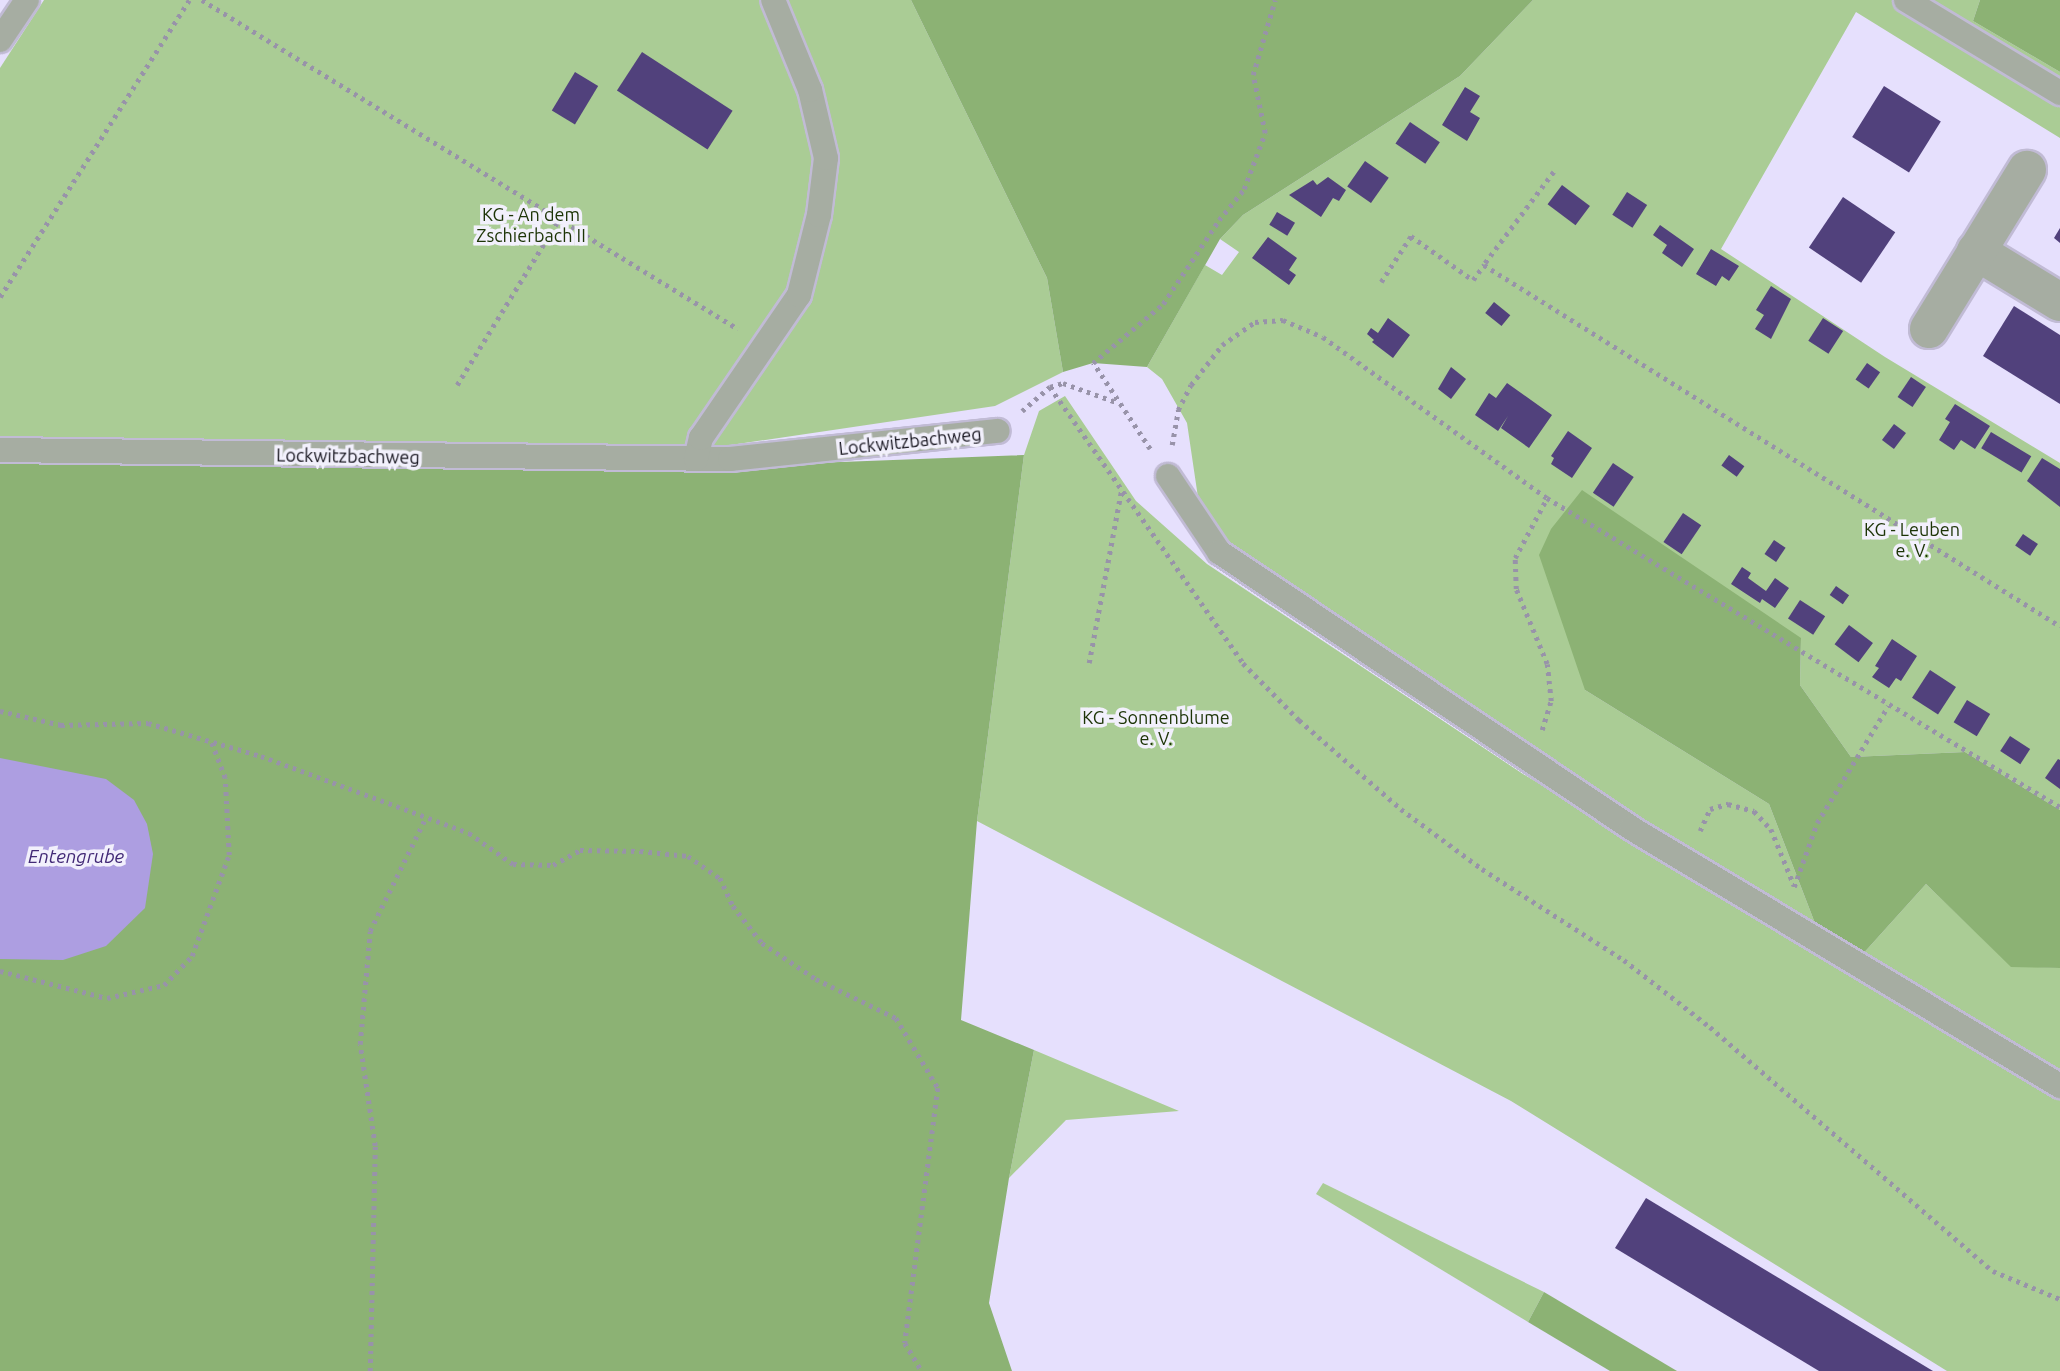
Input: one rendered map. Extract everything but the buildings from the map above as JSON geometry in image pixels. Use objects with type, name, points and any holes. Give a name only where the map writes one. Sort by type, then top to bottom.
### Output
[{"type":"street","points":[[1929,329],[2026,170]]},
{"type":"street","points":[[1976,251],[2060,302]]},
{"type":"lane","points":[[0,40],[27,0]]},
{"type":"lane","points":[[696,458],[701,438],[799,296],[819,215],[826,158],[810,90],[773,0]]},
{"type":"lane","points":[[1906,0],[2060,93]]},
{"type":"lane","name":"Lockwitzbachweg","points":[[0,450],[730,459],[998,431]]},
{"type":"lane","points":[[1168,476],[1219,552],[1531,762],[1704,872],[2060,1086]]},
{"type":"path","points":[[0,297],[188,0]]},
{"type":"path","points":[[202,0],[558,221],[766,346]]},
{"type":"path","points":[[1168,476],[1093,363],[1163,304],[1219,220],[1244,189],[1265,133],[1253,75],[1275,0]]},
{"type":"path","points":[[1381,282],[1411,236],[1472,280],[1554,172]]},
{"type":"path","points":[[457,385],[558,221]]},
{"type":"path","points":[[1485,265],[2060,626]]},
{"type":"path","points":[[1168,476],[1178,410],[1191,385],[1222,345],[1244,329],[1255,322],[1283,320],[1323,337],[1547,498],[1888,706],[2060,807]]},
{"type":"path","points":[[1021,412],[1050,387],[1063,383],[1119,403]]},
{"type":"path","points":[[1050,387],[1243,663],[1299,720],[1401,809],[1482,869],[1624,960],[1710,1027],[1993,1270],[2060,1299]]},
{"type":"path","points":[[1089,663],[1121,491]]},
{"type":"path","points":[[1531,762],[1551,701],[1547,664],[1516,589],[1515,558],[1547,498]]},
{"type":"path","points":[[1794,886],[1817,823],[1888,706]]},
{"type":"path","points":[[0,711],[61,725],[148,723],[261,757],[469,833],[513,864],[553,865],[580,850],[688,856],[720,878],[733,906],[762,943],[816,979],[896,1018],[938,1088],[905,1343],[922,1371]]},
{"type":"path","points":[[0,971],[107,998],[164,985],[192,956],[229,855],[225,778],[211,742]]},
{"type":"path","points":[[1704,872],[1700,830],[1710,808],[1728,804],[1754,811],[1772,830],[1794,886],[1809,935]]},
{"type":"path","points":[[370,1371],[375,1146],[360,1044],[370,931],[426,817]]},
{"type":"green space","name":"KG - An dem Zschierbach II","points":[[44,0],[911,0],[1047,278],[1063,372],[995,406],[724,446],[674,449],[0,439],[0,68]]},
{"type":"green space","points":[[911,0],[1533,0],[1460,76],[1243,215],[1220,239],[1147,367],[1093,363],[1063,372],[1047,278]]},
{"type":"green space","name":"KG - Leuben e. V.","points":[[1533,0],[1980,0],[1973,21],[2060,72],[2060,138],[1856,12],[1721,249],[1885,357],[2060,463],[2060,810],[1965,752],[1851,757],[1800,685],[1801,638],[1585,690],[1769,804],[1818,931],[1683,851],[1569,771],[1225,551],[1200,511],[1187,423],[1162,379],[1147,367],[1205,265],[1222,275],[1239,252],[1220,239],[1243,215],[1460,76]]},
{"type":"green space","points":[[1980,0],[2060,0],[2060,72],[1973,21]]},
{"type":"green space","name":"KG - Sonnenblume e. V.","points":[[1065,396],[1136,501],[1207,564],[1523,774],[2060,1100],[2060,1371],[1947,1371],[1511,1101],[977,821],[1024,455],[1039,411]]},
{"type":"green space","points":[[1024,455],[977,821],[961,1020],[1034,1050],[1009,1178],[989,1303],[1012,1371],[0,1371],[0,457],[685,468]]},
{"type":"green space","points":[[1582,490],[1801,638],[1800,685],[1851,757],[1965,752],[2060,810],[2060,968],[2011,967],[1926,884],[1861,956],[1818,931],[1769,804],[1585,690],[1539,555],[1551,529]]},
{"type":"green space","points":[[1926,884],[2011,966],[2060,968],[2060,1070],[1861,956]]},
{"type":"green space","points":[[1034,1050],[1179,1111],[1066,1120],[1009,1178]]},
{"type":"green space","points":[[1323,1183],[1544,1292],[1528,1322],[1316,1194]]},
{"type":"green space","points":[[1544,1292],[1677,1371],[1610,1371],[1528,1322]]},
{"type":"water","name":"Entengrube","points":[[0,758],[106,779],[134,800],[147,824],[153,854],[145,908],[106,946],[63,960],[0,959]]}]
